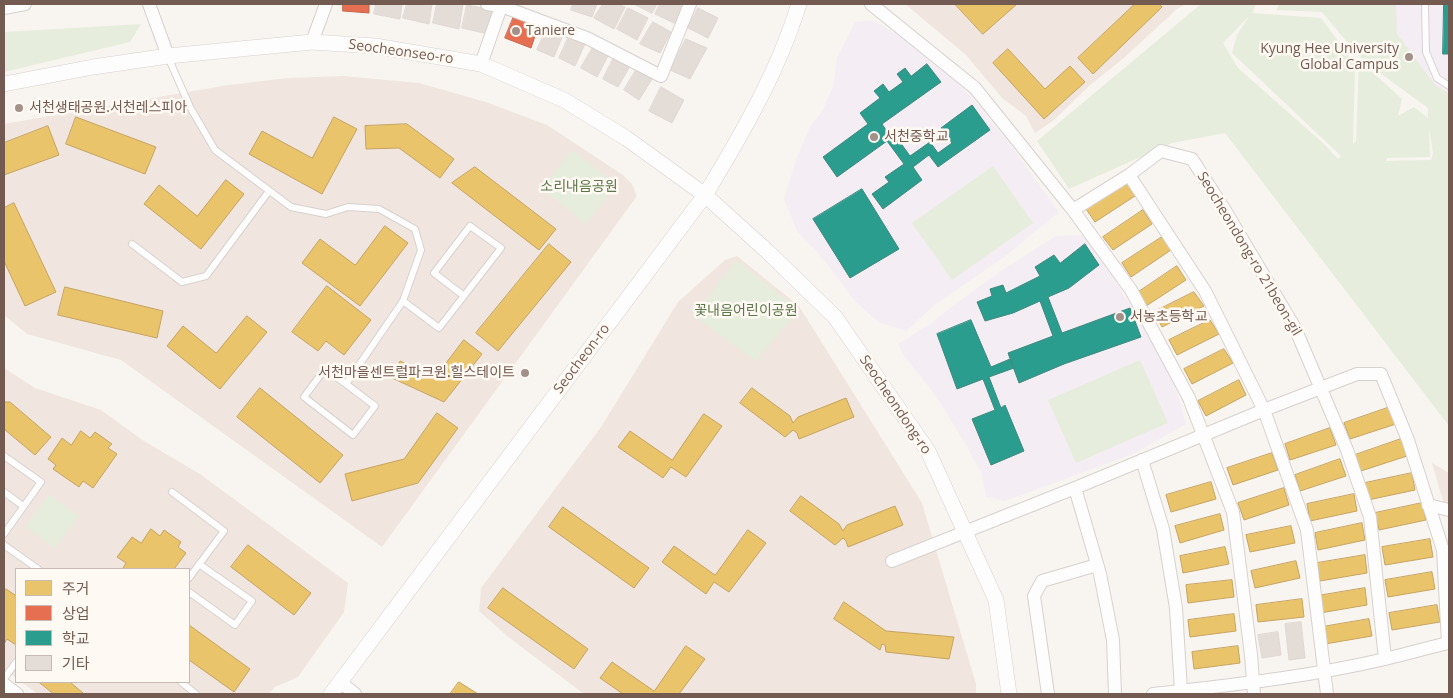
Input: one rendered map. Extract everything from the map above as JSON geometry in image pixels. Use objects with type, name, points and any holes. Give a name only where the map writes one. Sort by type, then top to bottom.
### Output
[{"type":"street","points":[[4,8],[24,4]]},
{"type":"street","points":[[149,4],[168,56]]},
{"type":"street","points":[[312,42],[326,4]]},
{"type":"street","points":[[487,4],[501,5],[587,38],[660,76],[690,4]]},
{"type":"street","name":"Seocheon-ro","points":[[335,688],[705,195],[736,143],[767,83],[788,37],[799,4]]},
{"type":"street","points":[[870,4],[975,88],[1073,210],[1131,290],[1189,398],[1233,512],[1253,688]]},
{"type":"street","points":[[481,64],[501,5]]},
{"type":"street","name":"Seocheonseo-ro","points":[[4,84],[93,66],[168,56],[312,42],[375,46],[481,64],[564,100],[626,138],[705,195]]},
{"type":"street","name":"Seocheondong-ro 21beon-gil","points":[[1073,210],[1129,175],[1162,151],[1192,159],[1295,328],[1347,450],[1370,517],[1385,659]]},
{"type":"street","points":[[1129,175],[1204,291],[1264,410],[1307,530],[1325,670],[1326,694]]},
{"type":"street","name":"Seocheondong-ro","points":[[705,195],[768,252],[835,317],[928,451],[996,600],[1009,694]]},
{"type":"street","points":[[892,560],[1357,374],[1381,374],[1408,440],[1443,550],[1448,642],[1385,659],[1325,670],[1253,688],[1152,694]]},
{"type":"street","points":[[1142,460],[1164,530],[1176,608],[1181,691]]},
{"type":"street","points":[[1075,488],[1097,565],[1113,640],[1115,694]]},
{"type":"street","points":[[1428,505],[1449,510]]},
{"type":"street","points":[[1048,694],[1034,596],[1042,581],[1097,565]]},
{"type":"street","points":[[4,684],[17,694]]},
{"type":"street","points":[[335,688],[355,694]]},
{"type":"lane","points":[[1425,4],[1426,52],[1437,78],[1449,86]]},
{"type":"lane","points":[[168,56],[190,107],[214,150],[291,207],[326,214],[348,207],[379,209],[415,229],[420,250],[404,301],[346,384]]},
{"type":"lane","points":[[132,244],[182,282],[206,276],[270,191]]},
{"type":"lane","points":[[404,301],[439,328],[464,296],[501,248],[470,226],[434,273],[464,296]]},
{"type":"lane","points":[[325,369],[346,384],[375,406],[353,435],[304,397],[325,369]]},
{"type":"lane","points":[[4,456],[41,482],[4,534]]},
{"type":"lane","points":[[4,492],[23,506]]},
{"type":"lane","points":[[172,492],[224,530],[190,577]]},
{"type":"lane","points":[[4,545],[37,568]]},
{"type":"lane","points":[[190,593],[235,625],[252,601],[199,564]]},
{"type":"lane","points":[[4,680],[15,664]]},
{"type":"lane","points":[[182,683],[196,694]]},
{"type":"shaded area","points":[[905,4],[1186,4],[1177,9],[1125,57],[1089,86],[1054,120],[1035,133],[1026,116],[1002,98],[966,55]]},
{"type":"shaded area","name":"Kyung Hee University Global Campus","points":[[1324,4],[1449,4],[1449,110]]},
{"type":"shaded area","points":[[873,20],[900,36],[940,67],[970,95],[1009,143],[1059,212],[1007,255],[936,304],[906,331],[878,322],[853,299],[825,261],[797,231],[784,199],[796,160],[810,126],[821,113],[833,87],[837,58],[855,22]]},
{"type":"shaded area","points":[[343,76],[419,83],[486,102],[547,125],[623,175],[632,184],[637,196],[382,547],[121,360],[27,334],[4,315],[4,124],[228,85],[288,78]]},
{"type":"shaded area","points":[[1082,235],[1097,252],[1156,346],[1178,395],[1186,424],[1133,454],[1005,501],[986,497],[982,474],[965,443],[935,395],[903,354],[898,344],[930,324],[1002,270],[1056,236]]},
{"type":"shaded area","points":[[737,256],[799,306],[922,503],[976,684],[976,694],[584,694],[507,636],[479,611],[481,588],[601,427],[678,302],[725,260]]},
{"type":"shaded area","points":[[4,368],[35,388],[101,410],[144,441],[200,474],[348,583],[344,612],[298,677],[275,687],[269,694],[38,694],[22,683],[190,683],[190,568],[15,568],[15,677],[4,669]]},
{"type":"shaded area","points":[[1432,463],[1449,473],[1449,521]]},
{"type":"green space","points":[[1201,4],[1256,4],[1252,13],[1321,18],[1355,64],[1353,144],[1356,141],[1359,60],[1402,99],[1398,116],[1414,107],[1428,118],[1428,108],[1357,54],[1322,12],[1276,10],[1279,4],[1396,4],[1397,34],[1436,86],[1449,93],[1449,426],[1225,133],[1172,143],[1069,189],[1037,141]],"holes":[[[1249,16],[1237,35],[1232,53],[1341,156],[1338,159],[1323,143],[1238,68],[1223,43]],[[1429,128],[1433,153],[1431,160],[1386,161],[1387,158],[1430,157]]]},
{"type":"green space","points":[[141,24],[130,42],[4,72],[4,32]]},
{"type":"green space","name":"소리내음공원","points":[[572,150],[617,185],[586,224],[542,189]]},
{"type":"green space","points":[[993,166],[1033,223],[952,280],[912,223]]},
{"type":"green space","name":"꽃내음어린이공원","points":[[736,260],[799,310],[756,361],[697,318],[711,293]]},
{"type":"green space","points":[[1140,360],[1168,423],[1076,463],[1048,400]]},
{"type":"green space","points":[[49,494],[79,516],[55,548],[25,527]]},
{"type":"building: 주거","points":[[955,4],[1017,4],[983,34]]},
{"type":"building: 주거","points":[[1135,4],[1159,4],[1162,7],[1093,74],[1078,58]]},
{"type":"building: 주거","points":[[1008,49],[1045,89],[1070,66],[1085,82],[1044,119],[993,63]]},
{"type":"building: 주거","points":[[76,117],[156,147],[145,174],[66,144]]},
{"type":"building: 주거","points":[[334,117],[357,129],[322,194],[249,154],[262,131],[312,158]]},
{"type":"building: 주거","points":[[407,124],[454,159],[440,178],[399,148],[366,149],[365,126]]},
{"type":"building: 주거","points":[[48,126],[59,155],[4,175],[4,143]]},
{"type":"building: 주거","points":[[475,167],[556,229],[539,250],[452,183]]},
{"type":"building: 주거","points":[[226,180],[244,194],[201,249],[144,204],[159,185],[197,216]]},
{"type":"building: 주거","points":[[1126,182],[1135,196],[1095,222],[1086,209]]},
{"type":"building: 주거","points":[[14,203],[56,292],[25,306],[4,261],[4,208]]},
{"type":"building: 주거","points":[[1143,210],[1152,224],[1113,250],[1103,237]]},
{"type":"building: 주거","points":[[385,226],[408,243],[360,306],[302,263],[320,239],[355,265]]},
{"type":"building: 주거","points":[[1162,237],[1171,250],[1131,277],[1122,263]]},
{"type":"building: 주거","points":[[549,244],[571,262],[498,351],[476,333]]},
{"type":"building: 주거","points":[[1177,266],[1186,280],[1146,306],[1137,293]]},
{"type":"building: 주거","points":[[327,286],[371,320],[344,355],[326,341],[318,351],[292,332]]},
{"type":"building: 주거","points":[[65,287],[163,311],[157,338],[58,315]]},
{"type":"building: 주거","points":[[1194,292],[1204,306],[1162,327],[1154,312]]},
{"type":"building: 주거","points":[[247,316],[267,332],[220,389],[167,346],[183,326],[216,353]]},
{"type":"building: 주거","points":[[1210,320],[1219,334],[1177,355],[1169,340]]},
{"type":"building: 주거","points":[[464,340],[482,354],[444,402],[392,378],[400,361],[435,377]]},
{"type":"building: 주거","points":[[1224,349],[1233,363],[1192,384],[1184,369]]},
{"type":"building: 주거","points":[[1239,380],[1246,395],[1206,416],[1198,401]]},
{"type":"building: 주거","points":[[260,388],[343,455],[320,483],[237,417]]},
{"type":"building: 주거","points":[[752,388],[790,416],[793,423],[798,417],[846,398],[854,417],[799,439],[797,433],[793,430],[785,437],[740,403]]},
{"type":"building: 주거","points":[[4,402],[10,402],[51,437],[35,455],[4,429]]},
{"type":"building: 주거","points":[[1390,407],[1396,424],[1350,439],[1344,423]]},
{"type":"building: 주거","points":[[437,413],[458,428],[418,483],[352,501],[345,474],[404,459]]},
{"type":"building: 주거","points":[[704,414],[722,426],[686,477],[671,467],[663,478],[618,447],[630,431],[672,460]]},
{"type":"building: 주거","points":[[1330,428],[1336,445],[1290,460],[1285,444]]},
{"type":"building: 주거","points":[[81,431],[90,438],[95,432],[112,444],[108,448],[117,454],[93,488],[83,481],[79,487],[53,469],[56,465],[48,459],[62,438],[71,445]]},
{"type":"building: 주거","points":[[1401,439],[1407,456],[1361,471],[1355,455]]},
{"type":"building: 주거","points":[[1272,453],[1278,470],[1233,485],[1227,468]]},
{"type":"building: 주거","points":[[1340,459],[1346,476],[1300,491],[1295,475]]},
{"type":"building: 주거","points":[[1412,473],[1415,490],[1368,500],[1365,483]]},
{"type":"building: 주거","points":[[1211,482],[1216,499],[1171,512],[1166,495]]},
{"type":"building: 주거","points":[[1284,488],[1289,505],[1244,520],[1238,503]]},
{"type":"building: 주거","points":[[1354,494],[1357,511],[1310,521],[1307,504]]},
{"type":"building: 주거","points":[[801,496],[839,524],[843,531],[847,525],[895,506],[903,525],[848,547],[843,538],[835,545],[790,511]]},
{"type":"building: 주거","points":[[1422,503],[1426,520],[1379,530],[1375,513]]},
{"type":"building: 주거","points":[[563,507],[649,568],[634,588],[549,527]]},
{"type":"building: 주거","points":[[1220,514],[1224,530],[1180,543],[1175,526]]},
{"type":"building: 주거","points":[[1362,523],[1365,540],[1318,550],[1315,533]]},
{"type":"building: 주거","points":[[1291,526],[1295,543],[1250,552],[1246,535]]},
{"type":"building: 주거","points":[[151,529],[160,536],[164,530],[181,542],[178,547],[186,553],[175,568],[123,568],[126,563],[117,557],[132,537],[141,543]]},
{"type":"building: 주거","points":[[748,530],[766,543],[729,592],[714,582],[706,594],[662,562],[674,546],[715,575]]},
{"type":"building: 주거","points":[[1430,539],[1433,557],[1385,565],[1382,547]]},
{"type":"building: 주거","points":[[248,545],[311,593],[294,615],[231,567]]},
{"type":"building: 주거","points":[[1225,547],[1229,564],[1183,573],[1180,556]]},
{"type":"building: 주거","points":[[1365,555],[1367,573],[1320,581],[1317,563]]},
{"type":"building: 주거","points":[[1296,561],[1300,578],[1255,588],[1251,571]]},
{"type":"building: 주거","points":[[1432,572],[1435,589],[1388,597],[1385,580]]},
{"type":"building: 주거","points":[[1232,580],[1234,597],[1188,603],[1186,585]]},
{"type":"building: 주거","points":[[503,588],[588,649],[574,669],[488,608]]},
{"type":"building: 주거","points":[[1365,588],[1367,605],[1320,613],[1317,596]]},
{"type":"building: 주거","points":[[6,589],[15,595],[15,644],[7,639],[4,644],[4,591]]},
{"type":"building: 주거","points":[[1302,599],[1304,617],[1258,622],[1256,605]]},
{"type":"building: 주거","points":[[844,602],[886,631],[954,637],[949,659],[886,652],[885,645],[882,644],[880,650],[834,619]]},
{"type":"building: 주거","points":[[1437,605],[1440,622],[1392,630],[1389,613]]},
{"type":"building: 주거","points":[[1234,614],[1236,631],[1190,637],[1188,620]]},
{"type":"building: 주거","points":[[1369,619],[1372,636],[1325,644],[1322,627]]},
{"type":"building: 주거","points":[[190,626],[250,669],[234,692],[190,661]]},
{"type":"building: 주거","points":[[686,646],[705,659],[679,694],[623,694],[600,678],[612,662],[654,691]]},
{"type":"building: 주거","points":[[1238,646],[1240,663],[1194,669],[1192,652]]},
{"type":"building: 주거","points":[[459,682],[478,694],[450,694]]},
{"type":"building: 주거","points":[[40,683],[71,683],[83,693],[82,694],[54,694]]},
{"type":"building: 상업","points":[[343,4],[369,4],[369,13],[343,11]]},
{"type":"building: 상업","points":[[514,16],[538,27],[531,48],[505,38]]},
{"type":"building: 학교","points":[[1444,4],[1449,4],[1449,54],[1443,54]]},
{"type":"building: 학교","name":"서천중학교","points":[[927,64],[941,82],[882,124],[888,133],[892,131],[910,156],[930,142],[938,153],[952,143],[941,128],[972,105],[990,130],[938,167],[929,155],[913,167],[922,180],[883,209],[872,194],[889,182],[885,177],[904,164],[887,141],[837,177],[823,157],[868,124],[860,113],[880,98],[874,91],[883,84],[889,92],[903,82],[897,74],[905,68],[911,76]]},
{"type":"building: 학교","points":[[862,189],[899,249],[850,278],[813,219]]},
{"type":"building: 학교","name":"서농초등학교","points":[[1085,244],[1099,265],[1069,288],[1048,297],[1062,333],[1130,308],[1141,337],[1064,364],[1019,383],[1008,353],[1053,336],[1040,301],[1013,313],[985,321],[977,302],[992,296],[990,289],[1003,285],[1006,293],[1040,276],[1035,267],[1054,255],[1060,263]]},
{"type":"building: 학교","points":[[971,320],[991,367],[1010,359],[1014,368],[989,377],[1001,408],[1005,405],[1024,451],[991,465],[972,419],[995,410],[983,379],[957,389],[937,334]]},
{"type":"building: 기타","points":[[376,4],[402,4],[400,19],[374,14]]},
{"type":"building: 기타","points":[[407,4],[432,4],[429,24],[403,18]]},
{"type":"building: 기타","points":[[437,4],[463,4],[459,29],[433,23]]},
{"type":"building: 기타","points":[[573,4],[597,4],[592,17],[571,10]]},
{"type":"building: 기타","points":[[603,4],[619,4],[625,7],[614,29],[594,18]]},
{"type":"building: 기타","points":[[634,4],[657,4],[652,13]]},
{"type":"building: 기타","points":[[660,4],[687,4],[676,24],[655,14]]},
{"type":"building: 기타","points":[[467,5],[492,10],[488,34],[462,28]]},
{"type":"building: 기타","points":[[628,8],[648,18],[637,40],[617,29]]},
{"type":"building: 기타","points":[[698,8],[718,18],[708,38],[688,28]]},
{"type":"building: 기타","points":[[653,22],[671,32],[660,53],[640,44]]},
{"type":"building: 기타","points":[[547,28],[563,35],[554,57],[537,50]]},
{"type":"building: 기타","points":[[569,36],[585,44],[575,66],[559,58]]},
{"type":"building: 기타","points":[[686,39],[707,48],[690,79],[670,70]]},
{"type":"building: 기타","points":[[593,47],[608,56],[597,77],[581,68]]},
{"type":"building: 기타","points":[[614,57],[630,66],[618,87],[603,79]]},
{"type":"building: 기타","points":[[636,70],[652,79],[639,100],[624,90]]},
{"type":"building: 기타","points":[[661,87],[684,100],[672,123],[649,111]]},
{"type":"building: 기타","points":[[1301,622],[1305,658],[1289,660],[1285,624]]},
{"type":"building: 기타","points":[[1278,632],[1281,655],[1262,658],[1258,635]]},
{"type":"place","name":"Taniere","points":[[516,31]]},
{"type":"place","name":"Kyung Hee University Global Campus","points":[[1409,57]]},
{"type":"place","name":"서천생태공원.서천레스피아","points":[[19,108]]},
{"type":"place","name":"서천중학교","points":[[874,137]]},
{"type":"place","name":"서농초등학교","points":[[1120,317]]},
{"type":"place","name":"서천마을센트럴파크원.힐스테이트","points":[[525,373]]}]
